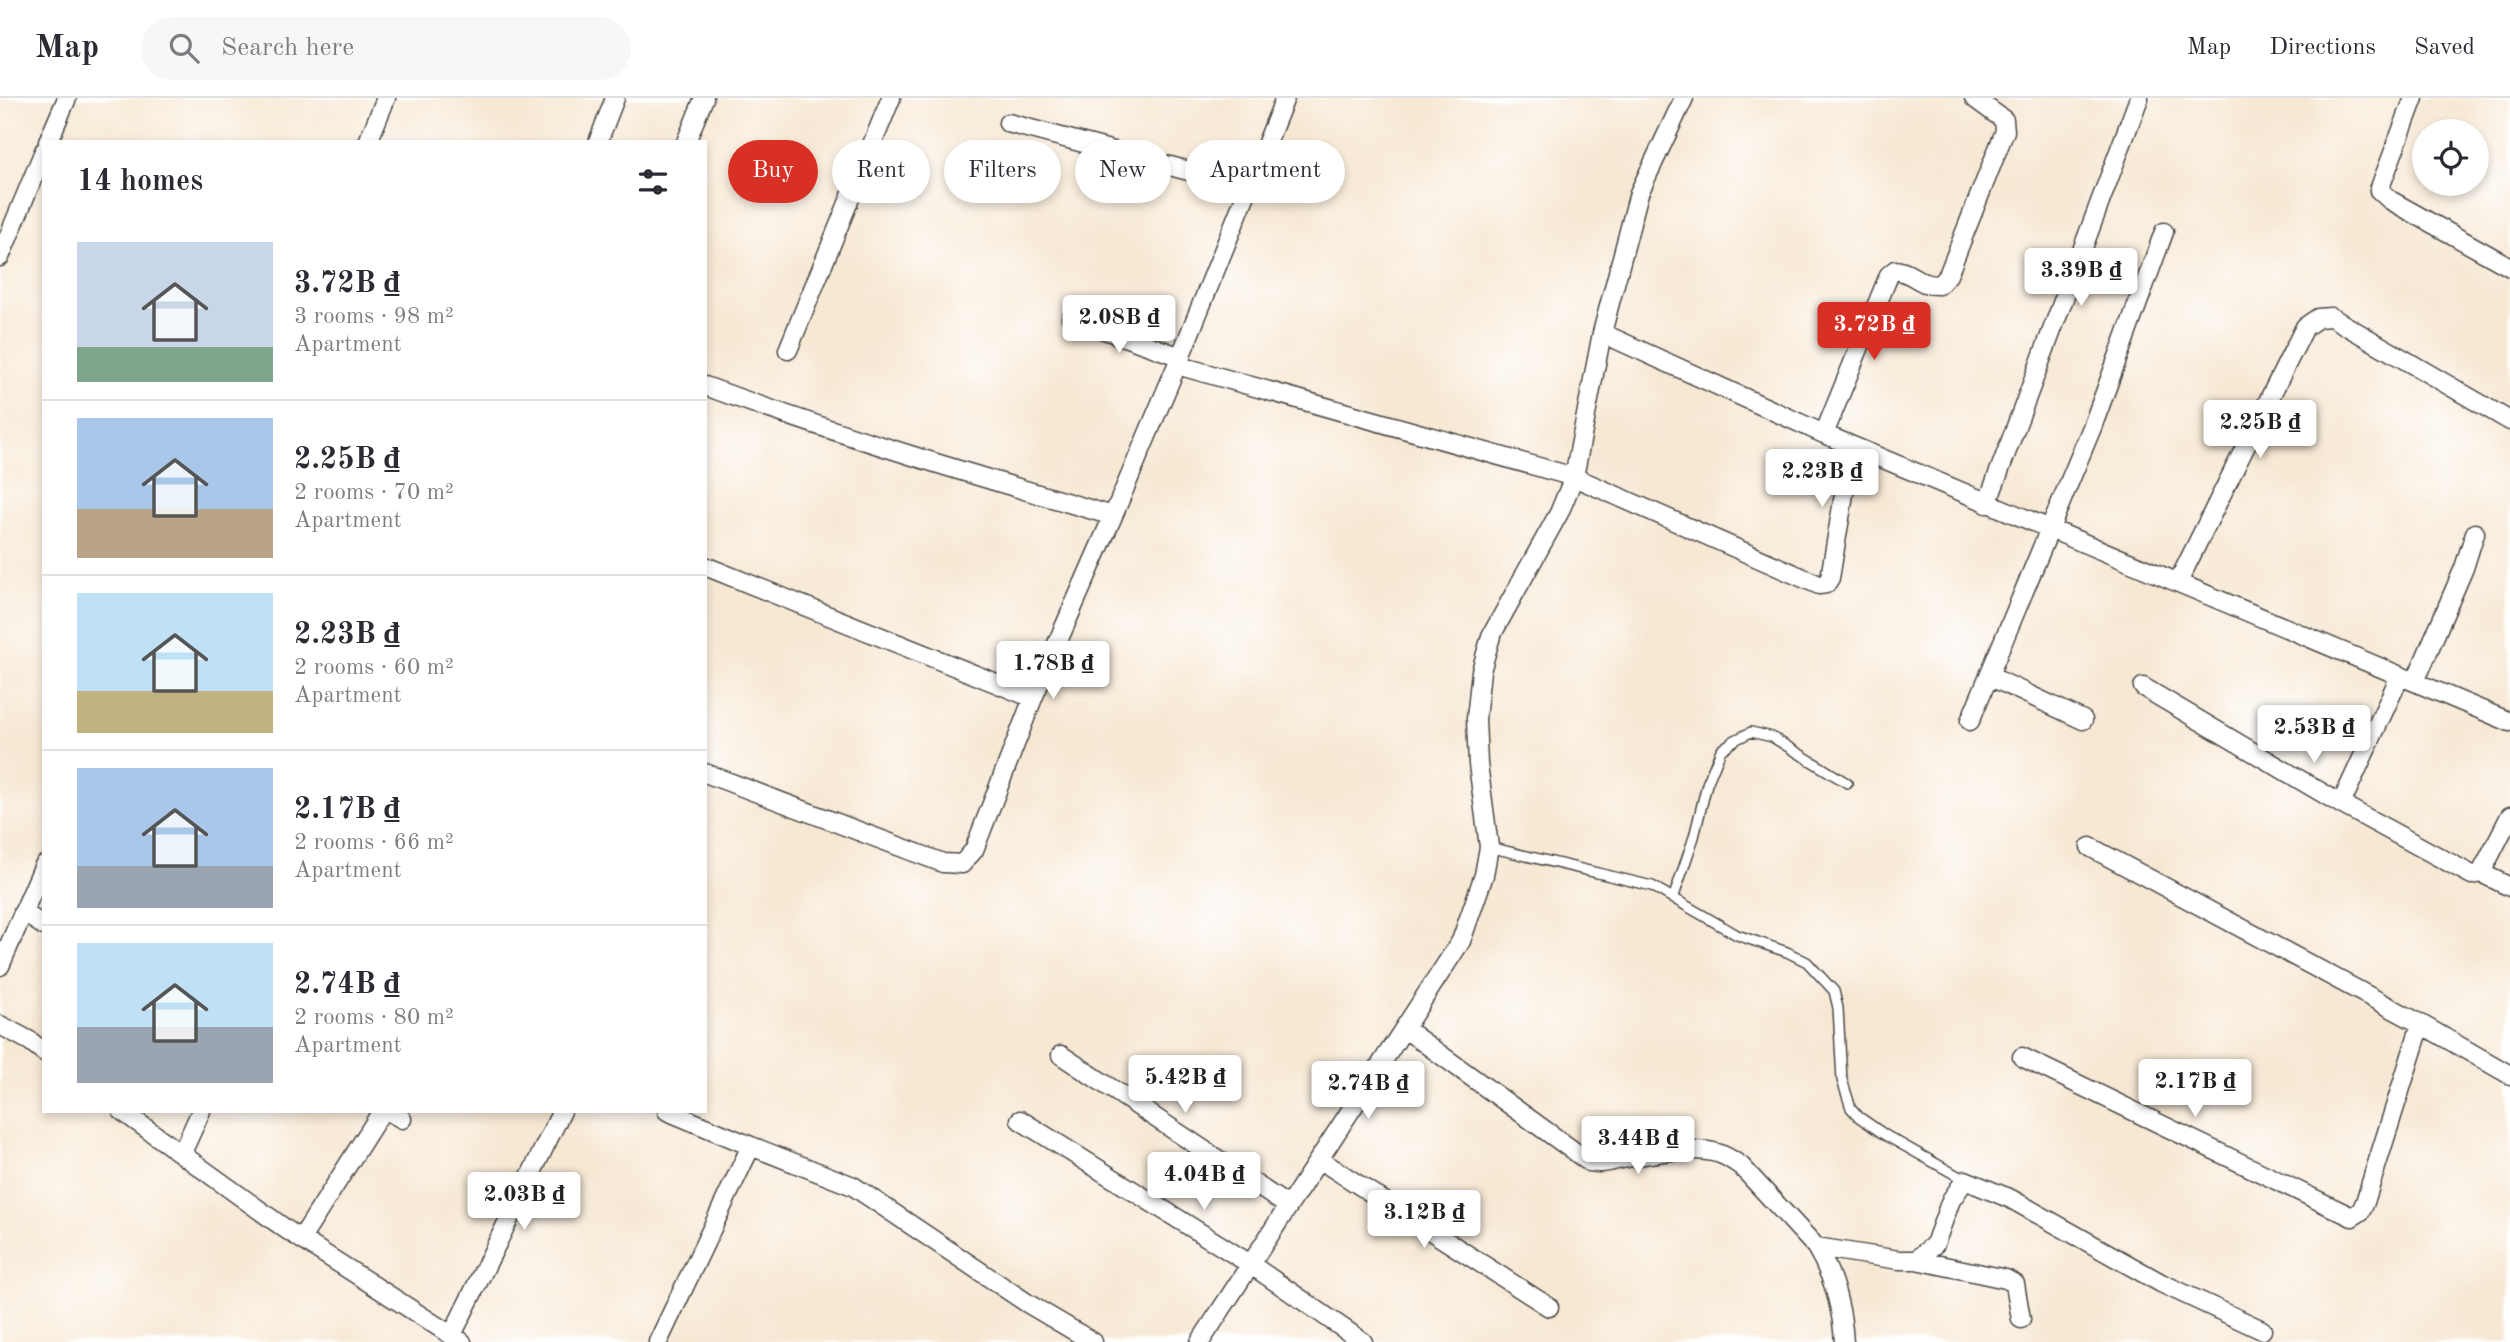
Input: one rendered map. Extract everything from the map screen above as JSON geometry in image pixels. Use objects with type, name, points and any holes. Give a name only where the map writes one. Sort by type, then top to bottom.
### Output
[{"type":"street","points":[[49,140],[67,98]]},
{"type":"street","points":[[369,140],[386,98]]},
{"type":"street","points":[[599,140],[615,98]]},
{"type":"street","points":[[687,140],[704,98]]},
{"type":"street","points":[[788,350],[891,98]]},
{"type":"street","points":[[1268,140],[1285,98]]},
{"type":"street","points":[[1200,1342],[1461,941],[1484,875],[1489,847],[1478,764],[1476,719],[1481,671],[1491,636],[1559,513],[1574,477],[1602,333],[1639,193],[1684,98]]},
{"type":"street","points":[[1824,434],[1889,275],[1895,270],[1905,271],[1927,286],[1939,285],[1948,275],[2005,131],[2004,120],[1974,98]]},
{"type":"street","points":[[1987,504],[2140,98]]},
{"type":"street","points":[[2414,98],[2379,190],[2390,200],[2510,267]]},
{"type":"street","points":[[1008,123],[1185,170]]},
{"type":"street","points":[[0,257],[42,156]]},
{"type":"street","points":[[707,774],[943,863],[961,864],[974,850],[1033,698],[1179,361],[1243,203]]},
{"type":"street","points":[[1970,722],[2098,413],[2165,232]]},
{"type":"street","points":[[2178,582],[2305,327],[2318,318],[2331,317],[2510,421]]},
{"type":"street","points":[[1071,318],[1179,361],[1574,477],[1819,585],[1826,584],[1830,578],[1852,446]]},
{"type":"street","points":[[1602,333],[1824,434],[1987,504],[2510,722]]},
{"type":"street","points":[[707,387],[803,421],[1113,516]]},
{"type":"street","points":[[2341,804],[2464,568],[2474,533]]},
{"type":"street","points":[[707,567],[1033,698]]},
{"type":"street","points":[[1989,676],[2083,720]]},
{"type":"street","points":[[2143,687],[2341,804],[2472,875],[2481,873],[2510,887]]},
{"type":"street","points":[[2481,873],[2510,816]]},
{"type":"street","points":[[2091,847],[2421,1024],[2510,1075]]},
{"type":"street","points":[[0,967],[42,869]]},
{"type":"street","points":[[23,912],[42,925]]},
{"type":"street","points":[[2021,1056],[2352,1217],[2361,1212],[2421,1024]]},
{"type":"street","points":[[0,1025],[42,1050]]},
{"type":"street","points":[[1405,1029],[1589,1162],[1600,1165],[1626,1158],[1694,1150],[1716,1152],[1741,1166],[1816,1247],[1834,1286],[1844,1342]]},
{"type":"street","points":[[1061,1055],[1288,1206]]},
{"type":"street","points":[[125,1113],[301,1239],[457,1339],[561,1113]]},
{"type":"street","points":[[182,1153],[200,1113]]},
{"type":"street","points":[[301,1239],[381,1113]]},
{"type":"street","points":[[672,1113],[853,1186],[1027,1303],[1093,1342]]},
{"type":"street","points":[[1020,1120],[1251,1264],[1363,1342]]},
{"type":"street","points":[[658,1342],[751,1146]]},
{"type":"street","points":[[1320,1160],[1549,1307]]},
{"type":"street","points":[[1916,1260],[1935,1244],[1951,1200],[1965,1180],[2011,1199],[2161,1283],[2262,1330]]},
{"type":"street","points":[[1816,1247],[1899,1261],[1916,1260],[2006,1279],[2015,1284],[2021,1319]]},
{"type":"lane","points":[[1673,899],[1694,837],[1707,784],[1721,750],[1735,740],[1751,732],[1772,737],[1847,783]]},
{"type":"lane","points":[[1489,847],[1651,886],[1737,935],[1787,952],[1807,962],[1834,991],[1838,1008],[1842,1080],[1851,1108],[1885,1135],[1965,1180]]}]
